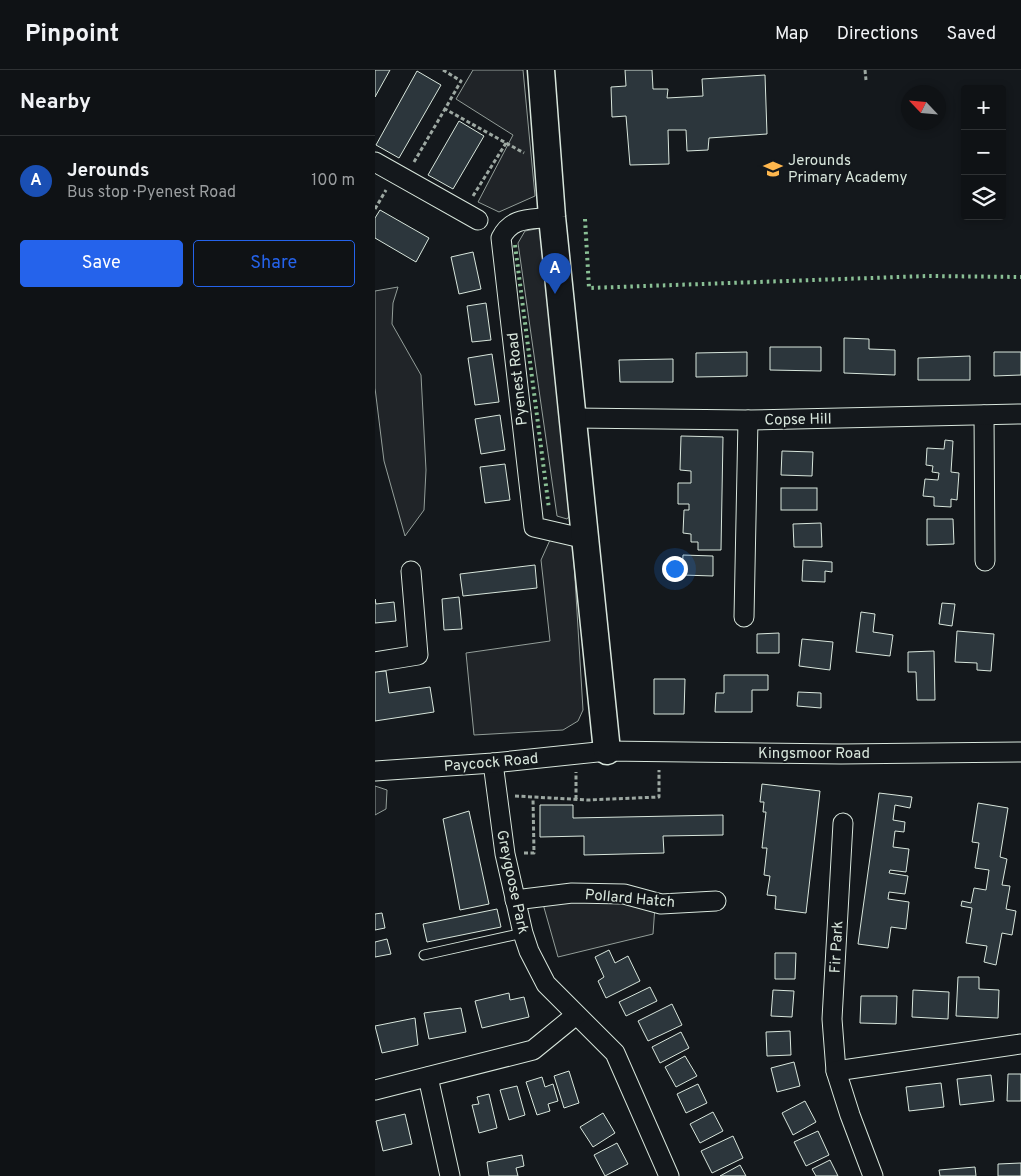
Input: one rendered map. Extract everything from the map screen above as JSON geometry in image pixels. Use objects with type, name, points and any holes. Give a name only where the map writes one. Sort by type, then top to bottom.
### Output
[{"type":"street","points":[[541,70],[552,217],[607,751]]},
{"type":"street","points":[[375,162],[471,216]]},
{"type":"street","name":"Pyenest Road","points":[[552,217],[517,221],[507,227],[501,238],[534,527],[586,539]]},
{"type":"street","name":"Copse Hill","points":[[574,418],[748,420],[1021,414]]},
{"type":"street","points":[[984,415],[985,561]]},
{"type":"street","points":[[744,617],[748,420]]},
{"type":"street","points":[[375,662],[418,655],[411,571]]},
{"type":"street","name":"Kingsmoor Road","points":[[607,751],[841,754],[1021,752]]},
{"type":"street","name":"Paycock Road","points":[[375,771],[493,763],[607,751]]},
{"type":"street","name":"Greygoose Park","points":[[493,763],[505,854],[523,933],[546,984],[615,1053],[669,1176]]},
{"type":"street","name":"Fir Park","points":[[843,823],[832,1019],[836,1071],[873,1176]]},
{"type":"street","name":"Pollard Hatch","points":[[515,900],[572,893],[624,894],[661,904],[716,901]]},
{"type":"street","points":[[375,1090],[533,1050],[577,1015]]},
{"type":"street","points":[[836,1071],[1021,1044]]},
{"type":"street","points":[[428,1077],[450,1176]]},
{"type":"lane","points":[[424,956],[523,933]]},
{"type":"path","points":[[404,178],[461,81],[443,70]]},
{"type":"path","points":[[865,70],[866,80]]},
{"type":"path","points":[[445,109],[548,167]]},
{"type":"path","points":[[471,216],[505,143]]},
{"type":"path","points":[[509,795],[533,798],[576,799],[659,797],[660,751]]},
{"type":"path","points":[[576,772],[576,799]]},
{"type":"path","points":[[533,798],[534,853]]},
{"type":"shaded area","points":[[473,70],[523,70],[535,196],[499,212],[478,202],[513,135],[456,99]]},
{"type":"shaded area","points":[[541,228],[571,514],[567,519],[557,516],[518,243],[525,231]]},
{"type":"shaded area","points":[[398,287],[393,303],[392,324],[421,375],[426,470],[424,510],[405,536],[384,461],[375,388],[375,291]]},
{"type":"shaded area","points":[[550,540],[573,546],[583,710],[578,721],[563,730],[474,735],[466,653],[550,641],[541,560]]},
{"type":"shaded area","points":[[375,786],[387,790],[386,809],[375,815]]},
{"type":"shaded area","points":[[624,894],[655,906],[653,934],[558,957],[543,904]]},
{"type":"building","points":[[375,70],[390,70],[375,97]]},
{"type":"building","points":[[625,70],[652,70],[653,89],[668,89],[667,98],[703,96],[702,79],[765,75],[767,134],[709,138],[708,150],[687,151],[686,130],[668,130],[669,164],[630,165],[626,116],[612,117],[611,87],[626,86]]},
{"type":"building","points":[[417,71],[441,85],[399,158],[376,145]]},
{"type":"building","points":[[459,121],[484,136],[453,189],[428,175]]},
{"type":"building","points":[[380,210],[429,238],[416,262],[375,238],[375,218]]},
{"type":"building","points":[[473,252],[481,289],[459,294],[451,257]]},
{"type":"building","points":[[486,303],[491,340],[472,342],[467,306]]},
{"type":"building","points":[[844,338],[869,339],[869,349],[895,350],[895,375],[844,373]]},
{"type":"building","points":[[770,347],[821,347],[821,371],[770,370]]},
{"type":"building","points":[[747,352],[747,376],[696,377],[696,353]]},
{"type":"building","points":[[994,352],[1021,352],[1021,375],[994,376]]},
{"type":"building","points":[[492,354],[499,402],[475,405],[468,358]]},
{"type":"building","points":[[970,356],[970,380],[918,380],[918,358]]},
{"type":"building","points":[[673,359],[673,382],[620,382],[619,360]]},
{"type":"building","points":[[500,415],[505,450],[481,454],[475,419]]},
{"type":"building","points":[[681,436],[723,437],[721,550],[698,550],[698,542],[691,542],[691,534],[683,533],[684,510],[689,510],[689,504],[678,504],[678,483],[691,483],[691,471],[680,470]]},
{"type":"building","points":[[945,440],[953,441],[951,472],[959,473],[957,500],[951,499],[951,507],[934,506],[934,497],[923,496],[925,479],[938,480],[939,473],[932,472],[933,466],[926,465],[927,448],[944,449]]},
{"type":"building","points":[[782,451],[813,452],[812,476],[781,475]]},
{"type":"building","points":[[505,464],[510,500],[485,503],[480,467]]},
{"type":"building","points":[[781,488],[817,488],[817,510],[781,510]]},
{"type":"building","points":[[927,519],[953,519],[954,544],[927,545]]},
{"type":"building","points":[[821,523],[822,547],[794,547],[793,524]]},
{"type":"building","points":[[683,555],[713,556],[713,576],[682,575]]},
{"type":"building","points":[[803,560],[832,562],[832,572],[825,571],[825,582],[802,581]]},
{"type":"building","points":[[535,565],[537,588],[463,596],[460,574]]},
{"type":"building","points":[[459,597],[462,629],[444,630],[442,599]]},
{"type":"building","points":[[375,599],[376,604],[394,602],[396,621],[375,623]]},
{"type":"building","points":[[942,603],[955,604],[952,626],[939,624]]},
{"type":"building","points":[[861,612],[875,614],[873,632],[893,635],[890,656],[856,652]]},
{"type":"building","points":[[957,631],[994,634],[991,671],[977,670],[977,663],[955,662]]},
{"type":"building","points":[[779,633],[779,653],[757,653],[757,634]]},
{"type":"building","points":[[802,639],[833,642],[830,670],[799,666]]},
{"type":"building","points":[[934,651],[935,700],[917,700],[916,672],[908,672],[908,652]]},
{"type":"building","points":[[386,671],[389,693],[430,687],[434,712],[375,721],[375,672]]},
{"type":"building","points":[[724,675],[768,675],[768,690],[752,690],[752,712],[715,712],[716,693],[724,693]]},
{"type":"building","points":[[654,679],[685,679],[684,714],[654,714]]},
{"type":"building","points":[[798,692],[821,693],[821,708],[797,706]]},
{"type":"building","points":[[762,784],[820,791],[806,913],[775,909],[776,896],[767,895],[770,876],[764,875],[767,848],[762,848],[766,812],[763,812],[764,802],[760,802]]},
{"type":"building","points":[[879,793],[912,797],[910,808],[895,805],[893,820],[905,822],[904,832],[895,831],[893,847],[909,849],[906,872],[890,870],[889,873],[908,876],[905,894],[889,892],[888,899],[909,902],[906,929],[891,927],[888,948],[858,944]]},
{"type":"building","points":[[978,803],[1008,808],[1000,857],[1007,859],[1002,885],[1010,886],[1006,909],[1016,911],[1012,935],[1002,933],[996,965],[984,962],[987,946],[966,943],[972,908],[961,906],[962,901],[971,903],[974,888],[986,890],[989,870],[975,868],[979,843],[972,842]]},
{"type":"building","points":[[540,805],[573,805],[573,818],[723,815],[723,835],[663,836],[664,853],[584,855],[584,836],[540,837]]},
{"type":"building","points":[[469,811],[489,904],[460,910],[443,819]]},
{"type":"building","points":[[497,909],[501,927],[427,942],[423,924]]},
{"type":"building","points":[[382,913],[385,928],[375,930],[375,914]]},
{"type":"building","points":[[387,939],[391,954],[375,957],[375,942]]},
{"type":"building","points":[[609,950],[615,963],[628,956],[640,981],[606,998],[598,981],[604,977],[595,957]]},
{"type":"building","points":[[775,953],[796,953],[795,979],[775,979]]},
{"type":"building","points":[[958,977],[979,977],[979,989],[999,990],[998,1018],[956,1016]]},
{"type":"building","points":[[650,987],[657,1001],[626,1016],[619,1002]]},
{"type":"building","points":[[773,990],[794,991],[792,1017],[771,1016]]},
{"type":"building","points":[[913,990],[949,992],[948,1019],[912,1017]]},
{"type":"building","points":[[509,993],[510,1000],[524,997],[529,1017],[482,1028],[475,1001]]},
{"type":"building","points":[[861,996],[897,996],[896,1024],[860,1023]]},
{"type":"building","points":[[672,1004],[682,1025],[648,1041],[638,1021]]},
{"type":"building","points":[[461,1008],[466,1032],[429,1039],[424,1013]]},
{"type":"building","points":[[415,1018],[418,1045],[382,1053],[375,1026]]},
{"type":"building","points":[[790,1031],[791,1055],[767,1056],[766,1032]]},
{"type":"building","points":[[681,1032],[689,1048],[660,1063],[652,1047]]},
{"type":"building","points":[[685,1056],[697,1076],[676,1087],[665,1067]]},
{"type":"building","points":[[794,1062],[800,1086],[777,1092],[771,1068]]},
{"type":"building","points":[[569,1071],[579,1103],[564,1108],[554,1076]]},
{"type":"building","points":[[1008,1074],[1021,1074],[1021,1101],[1007,1101]]},
{"type":"building","points":[[991,1075],[994,1101],[960,1105],[957,1079]]},
{"type":"building","points":[[542,1077],[545,1087],[553,1084],[558,1101],[548,1104],[550,1111],[537,1115],[526,1082]]},
{"type":"building","points":[[941,1083],[944,1107],[909,1111],[906,1087]]},
{"type":"building","points":[[698,1084],[707,1103],[686,1113],[677,1094]]},
{"type":"building","points":[[517,1086],[525,1115],[509,1120],[500,1090]]},
{"type":"building","points":[[489,1094],[497,1128],[479,1133],[472,1105],[479,1104],[477,1097]]},
{"type":"building","points":[[805,1101],[816,1122],[793,1135],[782,1113]]},
{"type":"building","points":[[713,1112],[723,1131],[700,1143],[690,1124]]},
{"type":"building","points":[[603,1113],[615,1133],[593,1147],[580,1127]]},
{"type":"building","points":[[405,1114],[412,1144],[383,1151],[376,1121]]},
{"type":"building","points":[[818,1131],[829,1155],[806,1166],[794,1142]]},
{"type":"building","points":[[733,1136],[743,1158],[712,1173],[701,1151]]},
{"type":"building","points":[[617,1143],[628,1164],[605,1176],[594,1155]]},
{"type":"building","points":[[522,1155],[524,1166],[516,1168],[518,1176],[489,1176],[487,1162]]},
{"type":"building","points":[[830,1160],[838,1176],[816,1176],[812,1169]]},
{"type":"building","points":[[1021,1163],[1021,1176],[998,1176],[998,1164]]},
{"type":"building","points":[[740,1165],[746,1176],[720,1176]]},
{"type":"building","points":[[975,1167],[976,1176],[940,1176],[939,1170]]},
{"type":"hedge","points":[[585,219],[589,288],[927,276],[1021,277]]},
{"type":"hedge","points":[[515,245],[549,509]]},
{"type":"place","name":"Jerounds Primary Academy","points":[[773,169]]},
{"type":"place","name":"Jerounds","points":[[555,294]]}]
